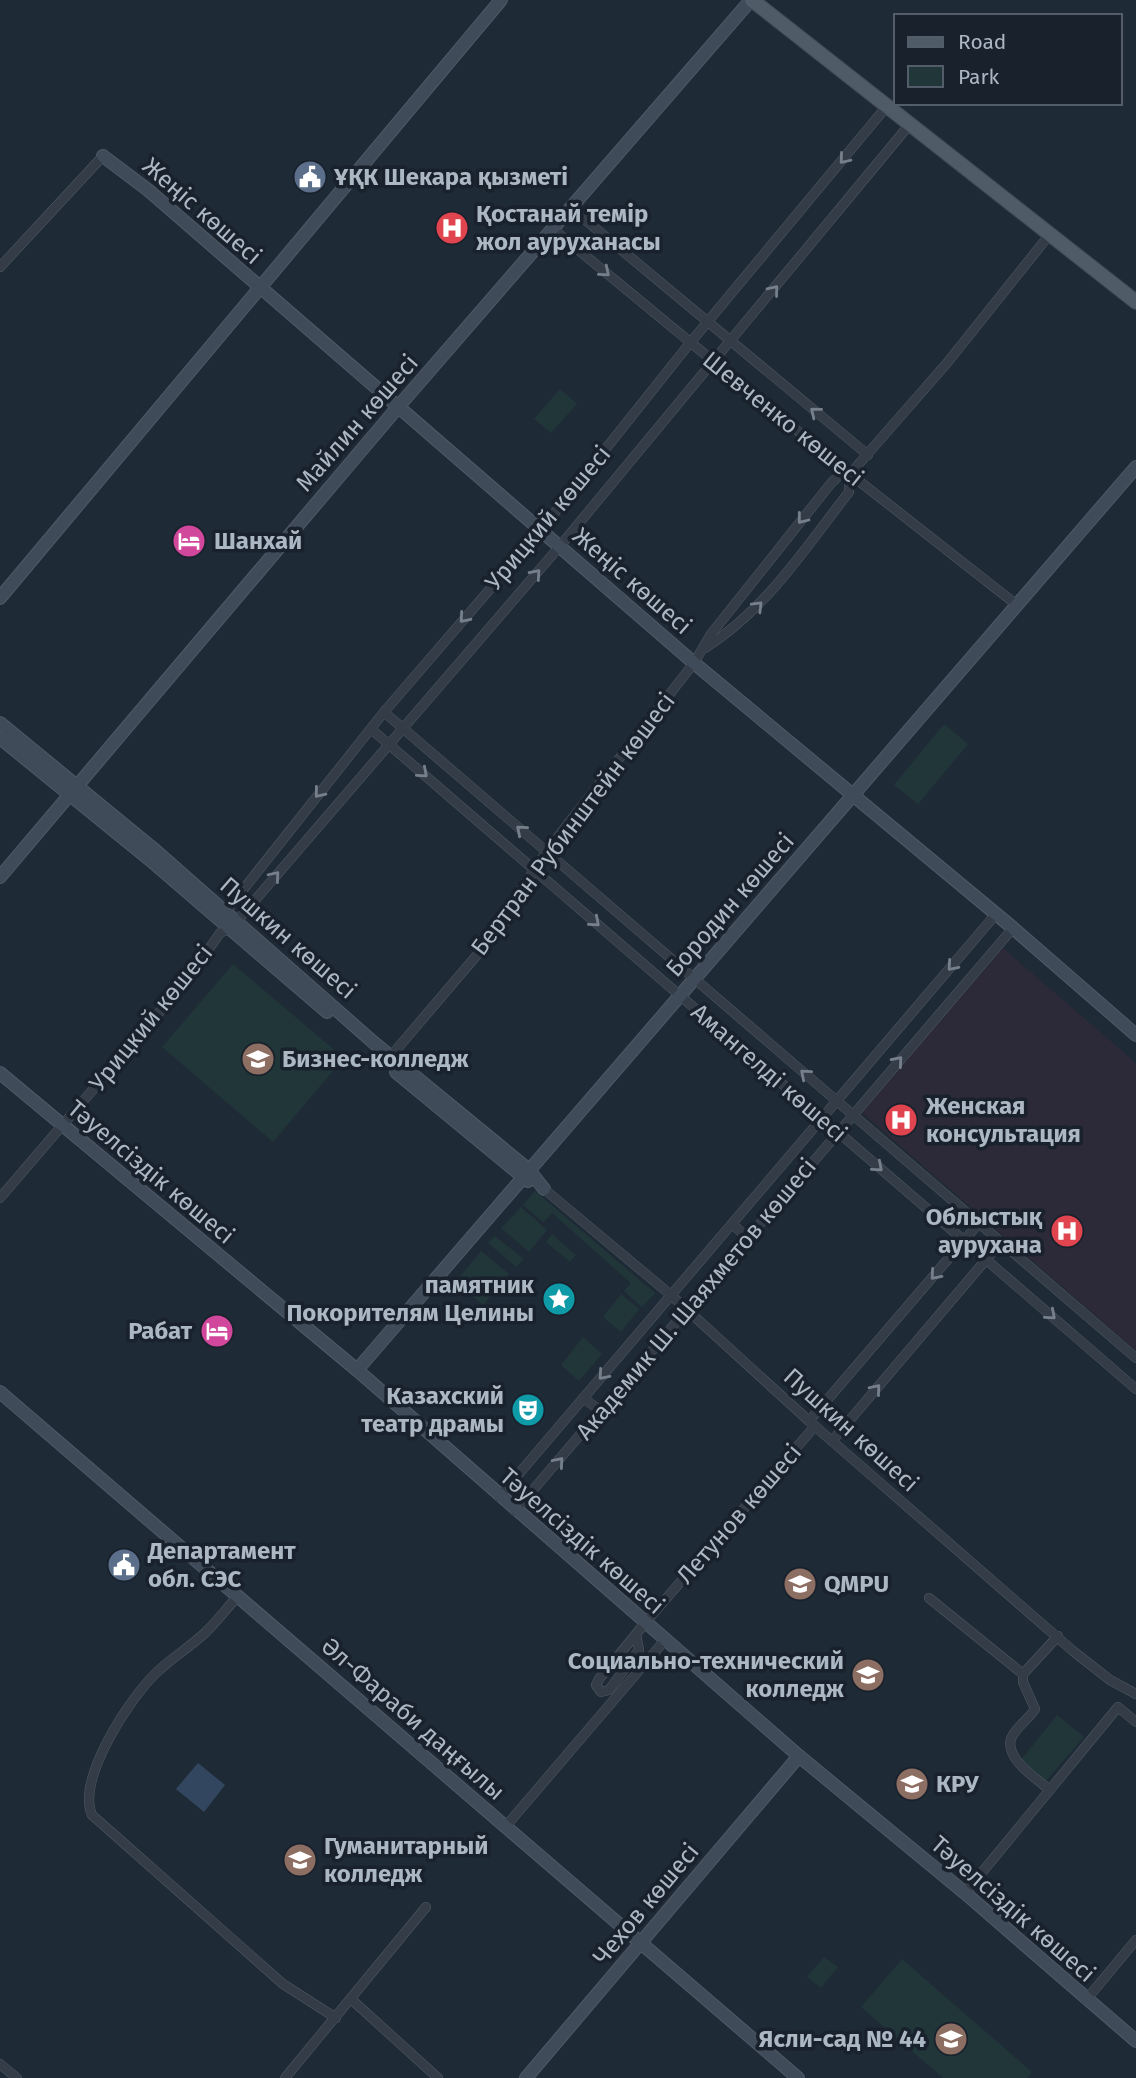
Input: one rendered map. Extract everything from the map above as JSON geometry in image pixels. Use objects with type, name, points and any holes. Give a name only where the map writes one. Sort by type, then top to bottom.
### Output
[{"type":"main road","points":[[752,0],[1136,302]]},
{"type":"street","points":[[0,598],[501,0]]},
{"type":"street","name":"Майлин көшесі","points":[[0,877],[398,407],[752,0]]},
{"type":"street","name":"Урицкий көшесі","points":[[229,927],[223,915],[384,712],[541,530],[690,343],[887,106]]},
{"type":"street","name":"Урицкий көшесі","points":[[0,1198],[187,980],[229,927],[560,546],[910,124]]},
{"type":"street","points":[[0,267],[103,156]]},
{"type":"street","name":"Жеңіс көшесі","points":[[103,156],[149,190],[258,288],[694,663],[1013,928],[1136,1035]]},
{"type":"street","name":"Шевченко көшесі","points":[[570,208],[868,455]]},
{"type":"street","name":"Шевченко көшесі","points":[[553,229],[713,363],[1017,606]]},
{"type":"street","points":[[705,648],[729,633],[767,596],[849,492],[850,474],[947,363],[1050,234]]},
{"type":"street","name":"Бородин көшесі","points":[[357,1370],[1136,467]]},
{"type":"street","name":"Бертран Рубинштейн көшесі","points":[[388,1059],[511,915],[513,901],[537,872],[546,852],[694,663],[711,634],[832,482],[839,475],[850,474]]},
{"type":"street","name":"Амангелді көшесі","points":[[384,712],[1136,1358]]},
{"type":"street","name":"Пушкин көшесі","points":[[0,723],[26,752],[223,915],[229,927],[672,1296],[812,1424],[1058,1636],[1110,1680],[1134,1692]]},
{"type":"street","name":"Амангелді көшесі","points":[[371,729],[1136,1389]]},
{"type":"street","name":"Пушкин көшесі","points":[[0,738],[26,752]]},
{"type":"street","name":"Академик Ш. Шаяхметов көшесі","points":[[499,1497],[996,914]]},
{"type":"street","name":"Академик Ш. Шаяхметов көшесі","points":[[515,1511],[1013,928]]},
{"type":"street","name":"Тәуелсіздік көшесі","points":[[0,1073],[357,1370],[515,1511],[799,1756],[965,1893],[1136,2041]]},
{"type":"street","name":"Летунов көшесі","points":[[636,1634],[639,1650],[609,1690],[601,1692],[596,1685],[599,1679],[645,1623],[965,1241],[979,1223]]},
{"type":"street","points":[[732,1224],[748,1238]]},
{"type":"street","name":"Летунов көшесі","points":[[832,1441],[1001,1242]]},
{"type":"street","name":"Әл-Фараби даңғылы","points":[[0,1392],[798,2078]]},
{"type":"street","points":[[583,1398],[601,1411]]},
{"type":"street","points":[[238,1596],[207,1631],[155,1674],[123,1715],[98,1765],[88,1805],[92,1815],[283,1984],[336,2018]]},
{"type":"street","points":[[929,1598],[1023,1674]]},
{"type":"street","points":[[1050,1790],[1016,1760],[1011,1748],[1012,1738],[1035,1709],[1023,1682],[1023,1674],[1058,1636]]},
{"type":"street","points":[[506,1826],[665,1640]]},
{"type":"street","points":[[965,1893],[1118,1707],[1136,1722]]},
{"type":"street","name":"Чехов көшесі","points":[[526,2078],[799,1756]]},
{"type":"street","points":[[285,2078],[426,1908]]},
{"type":"street","points":[[1086,2000],[1136,1940]]},
{"type":"street","points":[[351,1999],[438,2078]]},
{"type":"street","points":[[2,2069],[16,2078]]},
{"type":"shaded area","name":"Облыстық аурухана","points":[[1003,948],[1136,1063],[1136,1351],[861,1112]]},
{"type":"green space","points":[[560,389],[577,404],[551,433],[534,419]]},
{"type":"green space","points":[[944,724],[968,744],[918,804],[894,785]]},
{"type":"green space","points":[[233,964],[344,1058],[273,1142],[162,1047]]},
{"type":"green space","points":[[535,1191],[655,1293],[642,1307],[624,1291],[631,1283],[552,1213],[543,1222],[523,1205]]},
{"type":"green space","points":[[521,1207],[547,1230],[529,1252],[501,1228]]},
{"type":"green space","points":[[552,1234],[576,1255],[570,1262],[546,1242]]},
{"type":"green space","points":[[495,1236],[524,1259],[516,1267],[488,1243]]},
{"type":"green space","points":[[481,1251],[509,1274],[483,1305],[456,1282]]},
{"type":"green space","points":[[621,1294],[639,1309],[621,1332],[603,1317]]},
{"type":"green space","points":[[583,1337],[602,1354],[579,1381],[561,1365]]},
{"type":"green space","points":[[1057,1715],[1084,1737],[1044,1783],[1021,1760]]},
{"type":"green space","points":[[824,1957],[838,1967],[821,1988],[807,1977]]},
{"type":"green space","points":[[902,1959],[1032,2072],[1027,2078],[943,2078],[861,2007]]},
{"type":"water","points":[[198,1763],[225,1785],[204,1812],[176,1789]]},
{"type":"place","name":"ҰҚК Шекара қызметі","points":[[310,177]]},
{"type":"place","name":"Қостанай темір жол ауруханасы","points":[[452,228]]},
{"type":"place","name":"Шанхай","points":[[189,541]]},
{"type":"place","name":"Бизнес-колледж","points":[[258,1059]]},
{"type":"place","name":"Женская консультация","points":[[901,1120]]},
{"type":"place","name":"Облыстық аурухана","points":[[1067,1231]]},
{"type":"place","name":"памятник Покорителям Целины","points":[[559,1299]]},
{"type":"place","name":"Рабат","points":[[217,1331]]},
{"type":"place","name":"Казахский театр драмы","points":[[528,1410]]},
{"type":"place","name":"Департамент обл. СЭС","points":[[124,1565]]},
{"type":"place","name":"QMPU","points":[[800,1584]]},
{"type":"place","name":"Социально-технический колледж","points":[[868,1675]]},
{"type":"place","name":"КРУ","points":[[912,1784]]},
{"type":"place","name":"Гуманитарный колледж","points":[[300,1860]]},
{"type":"place","name":"Ясли-сад № 44","points":[[951,2039]]}]
